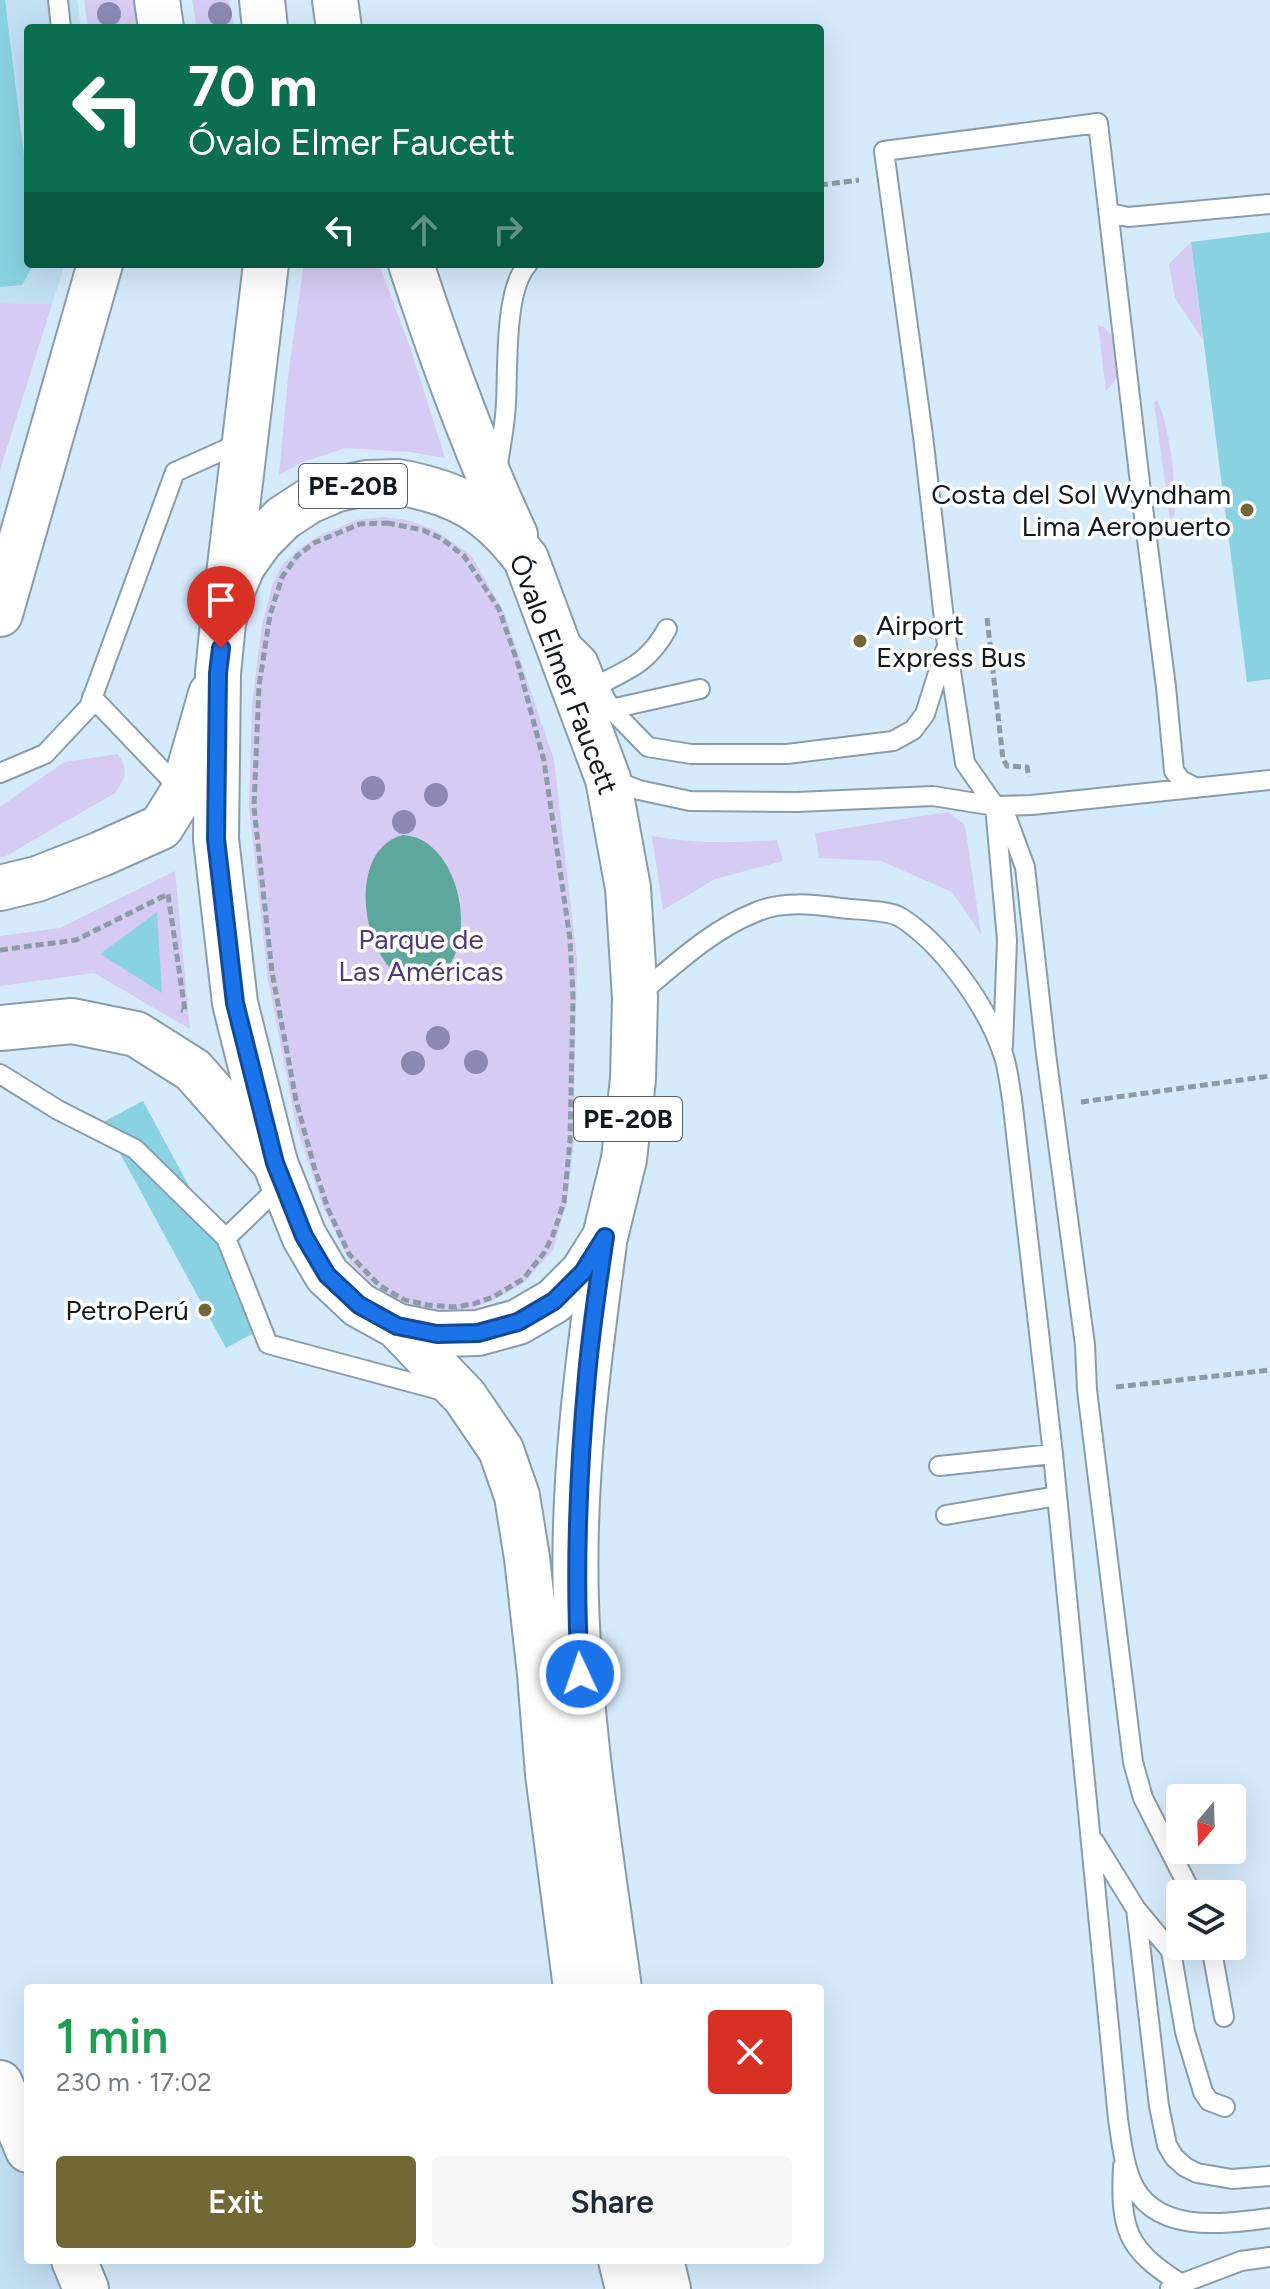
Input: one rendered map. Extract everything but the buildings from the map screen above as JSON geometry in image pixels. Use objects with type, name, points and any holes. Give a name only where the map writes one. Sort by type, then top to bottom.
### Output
[{"type":"main road","points":[[157,0],[160,24]]},
{"type":"main road","points":[[262,0],[265,24]]},
{"type":"main road","points":[[335,0],[338,24]]},
{"type":"main road","points":[[0,614],[99,268]]},
{"type":"main road","name":"PE-20B","points":[[223,623],[266,268]]},
{"type":"main road","name":"PE-20B","points":[[412,268],[444,363],[494,490],[526,559]]},
{"type":"main road","name":"Óvalo Elmer Faucett","points":[[398,482],[458,498],[508,534],[526,559],[608,779],[628,888],[635,998],[633,1079],[624,1159],[605,1237],[583,1272],[554,1301],[518,1322],[478,1333],[437,1334],[397,1326],[359,1305],[327,1275],[304,1236],[279,1173],[235,1003],[216,839],[218,673],[223,623],[243,565],[261,540],[283,518],[309,501],[337,489],[367,483],[398,482]]},
{"type":"main road","points":[[0,888],[37,879],[161,827],[183,792],[218,673]]},
{"type":"main road","points":[[0,1028],[72,1021],[136,1034],[193,1070],[279,1173]]},
{"type":"main road","name":"PE-20B","points":[[605,1237],[587,1373],[577,1517],[576,1599],[582,1714],[618,1984]]},
{"type":"main road","name":"PE-20B","points":[[397,1326],[465,1397],[501,1450],[517,1496],[527,1558],[548,1774],[575,1984]]},
{"type":"main road","points":[[0,2083],[24,2140]]},
{"type":"main road","points":[[76,2264],[86,2289]]},
{"type":"main road","points":[[622,2264],[628,2289]]},
{"type":"main road","points":[[662,2264],[668,2289]]},
{"type":"lane","points":[[58,0],[61,24]]},
{"type":"lane","points":[[1185,1880],[1143,1798],[1133,1762],[1025,867],[1008,821],[965,763],[884,151],[1098,123],[1174,771],[1181,780],[1196,788]]},
{"type":"lane","points":[[1110,213],[1128,217],[1270,204]]},
{"type":"lane","points":[[494,490],[506,406],[506,361],[514,297],[524,268]]},
{"type":"lane","points":[[0,773],[45,754],[89,707],[175,472],[245,441]]},
{"type":"lane","points":[[548,617],[587,658],[611,709],[648,747],[691,754],[787,754],[893,741],[913,730],[925,714],[947,645]]},
{"type":"lane","points":[[598,685],[643,661],[659,644],[667,629]]},
{"type":"lane","points":[[611,709],[700,689]]},
{"type":"lane","points":[[92,697],[183,792]]},
{"type":"lane","points":[[608,779],[639,790],[690,801],[797,802],[933,796],[995,806],[1032,805],[1270,780]]},
{"type":"lane","points":[[995,806],[1007,940],[1003,1052],[1012,1099],[1053,1454],[1118,2119],[1124,2153],[1136,2191],[1162,2213],[1198,2224],[1270,2218]]},
{"type":"lane","points":[[635,998],[707,937],[756,912],[777,906],[807,904],[898,916],[930,941],[959,973],[984,1012],[1003,1052]]},
{"type":"lane","points":[[0,1074],[58,1110],[135,1149],[226,1238],[268,1344],[465,1397]]},
{"type":"lane","points":[[226,1238],[279,1173]]},
{"type":"lane","points":[[939,1466],[1053,1454]]},
{"type":"lane","points":[[946,1515],[1057,1496]]},
{"type":"lane","points":[[1091,1835],[1136,1909],[1171,1951],[1185,2032],[1203,2092],[1209,2101],[1225,2107]]},
{"type":"lane","points":[[1136,1909],[1159,2106],[1167,2145],[1174,2157],[1197,2173],[1232,2179],[1270,2176]]},
{"type":"lane","points":[[1214,1960],[1224,2017]]},
{"type":"lane","points":[[1124,2153],[1122,2201],[1125,2226],[1136,2246],[1174,2286],[1241,2261],[1270,2257]]},
{"type":"path","points":[[360,524],[403,524],[442,539],[464,556],[499,609],[519,667],[544,761],[570,939],[573,998],[570,1141],[564,1202],[544,1253],[523,1279],[493,1297],[454,1307],[405,1300],[380,1286],[349,1254],[328,1209],[313,1163],[296,1100],[272,972],[254,807],[259,686],[270,615],[282,577],[297,556],[314,543],[360,524]]},
{"type":"path","points":[[987,618],[1003,759],[1007,766],[1027,767],[1032,805]]},
{"type":"path","points":[[0,950],[76,940],[168,894],[185,1011]]},
{"type":"path","points":[[1068,1104],[1270,1076]]},
{"type":"path","points":[[1087,1390],[1270,1370]]},
{"type":"shaded area","points":[[0,0],[77,0],[80,24],[24,24],[24,268],[64,268],[52,304],[0,303]]},
{"type":"shaded area","points":[[403,835],[424,842],[441,857],[453,879],[460,904],[461,930],[456,953],[444,971],[426,981],[406,979],[389,966],[376,945],[368,920],[366,892],[370,867],[382,847]]},
{"type":"shaded area","points":[[0,2108],[24,2168],[24,2264],[63,2264],[73,2289],[0,2289]]},
{"type":"green space","points":[[84,0],[133,0],[136,24],[87,24]]},
{"type":"green space","points":[[192,0],[229,0],[233,24],[196,24]]},
{"type":"green space","points":[[1191,242],[1203,340],[1175,298],[1169,264]]},
{"type":"green space","points":[[303,268],[380,268],[410,347],[445,458],[410,452],[345,448],[303,462],[279,475],[289,368]]},
{"type":"green space","points":[[0,303],[52,304],[0,470]]},
{"type":"green space","points":[[1098,325],[1111,335],[1119,372],[1106,391]]},
{"type":"green space","points":[[1157,400],[1172,457],[1174,517],[1170,518],[1154,402]]},
{"type":"green space","name":"Parque de Las Américas","points":[[384,517],[407,520],[435,530],[470,554],[504,612],[554,760],[577,960],[573,1148],[567,1202],[553,1250],[524,1283],[473,1308],[450,1311],[423,1308],[394,1298],[372,1284],[351,1263],[323,1207],[296,1125],[268,979],[249,807],[252,705],[262,625],[273,583],[282,565],[317,537],[356,520]]},
{"type":"green space","points":[[118,754],[124,774],[115,793],[0,857],[0,807],[64,762]]},
{"type":"green space","points":[[948,812],[965,825],[981,934],[952,892],[881,861],[819,858],[815,833]]},
{"type":"green space","points":[[652,836],[715,842],[777,840],[783,861],[715,879],[663,910]]},
{"type":"green space","points":[[175,871],[190,1029],[94,973],[0,986],[0,936],[60,928]]},
{"type":"place","name":"Costa del Sol Wyndham Lima Aeropuerto","points":[[1247,510]]},
{"type":"place","name":"Airport Express Bus","points":[[860,641]]},
{"type":"place","name":"PetroPerú","points":[[205,1310]]},
{"type":"route","points":[[221,648],[216,839],[235,1003],[275,1163],[304,1236],[327,1275],[359,1305],[397,1326],[437,1334],[478,1333],[518,1322],[554,1301],[583,1272],[605,1237],[587,1373],[577,1517],[576,1599],[580,1674]]}]
